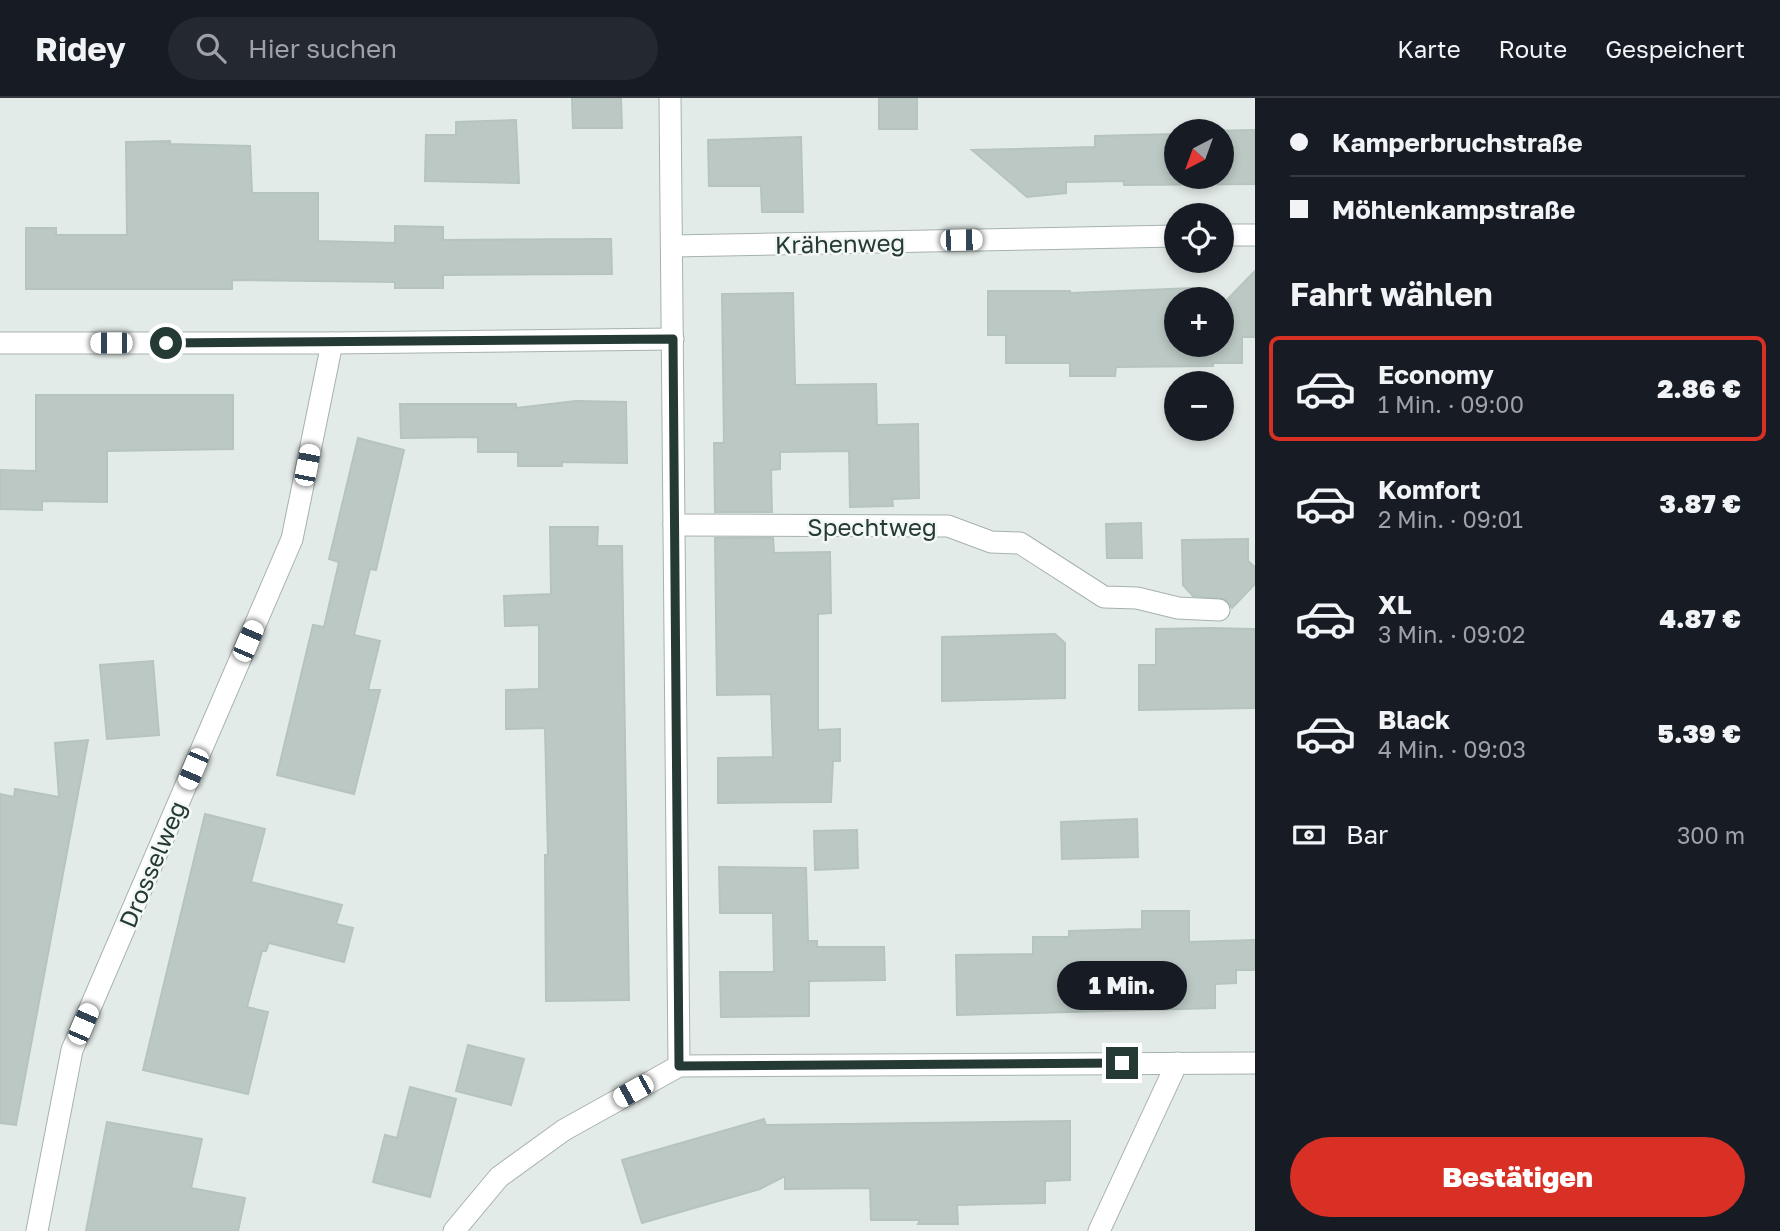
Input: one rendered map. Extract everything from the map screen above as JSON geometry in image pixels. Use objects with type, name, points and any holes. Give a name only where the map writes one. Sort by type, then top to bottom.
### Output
[{"type":"street","points":[[670,98],[679,1066]]},
{"type":"street","points":[[1234,235],[1255,235]]},
{"type":"street","name":"Krähenweg","points":[[672,246],[1164,236]]},
{"type":"street","points":[[0,343],[673,339]]},
{"type":"street","name":"Drosselweg","points":[[37,1231],[72,1050],[292,539],[332,343]]},
{"type":"street","name":"Spechtweg","points":[[674,525],[948,526],[991,542],[1020,543],[1104,597],[1137,598],[1178,608],[1219,610]]},
{"type":"street","points":[[1098,1231],[1177,1063]]},
{"type":"street","points":[[454,1231],[499,1178],[553,1138],[679,1066],[1255,1063]]},
{"type":"building","points":[[572,98],[621,98],[622,128],[573,128]]},
{"type":"building","points":[[879,98],[917,98],[917,129],[879,129]]},
{"type":"building","points":[[516,120],[519,183],[425,181],[426,135],[456,135],[456,122]]},
{"type":"building","points":[[1234,130],[1255,130],[1255,184],[1234,184]]},
{"type":"building","points":[[1164,134],[1164,185],[1124,185],[1124,181],[1066,182],[1066,193],[1027,197],[972,150],[1095,147],[1095,136]]},
{"type":"building","points":[[801,137],[803,212],[762,212],[761,186],[709,186],[708,140]]},
{"type":"building","points":[[170,141],[170,144],[250,146],[252,193],[318,193],[318,241],[395,243],[395,226],[443,227],[443,240],[611,239],[612,274],[443,275],[443,288],[395,288],[395,282],[232,280],[232,289],[26,289],[26,228],[56,228],[56,235],[127,235],[126,142]]},
{"type":"building","points":[[1255,271],[1255,337],[1242,337],[1242,363],[1116,367],[1115,376],[1070,376],[1070,363],[1006,363],[1006,335],[988,335],[988,291],[1070,293],[1164,289],[1164,357],[1234,357],[1234,293]]},
{"type":"building","points":[[793,293],[795,385],[876,384],[877,425],[918,424],[919,498],[892,499],[893,506],[850,507],[849,451],[780,452],[780,469],[771,470],[772,512],[715,512],[714,443],[724,443],[722,294]]},
{"type":"building","points":[[36,395],[233,395],[233,449],[107,451],[107,502],[42,501],[42,510],[0,509],[0,470],[36,471]]},
{"type":"building","points":[[576,401],[626,402],[627,463],[562,462],[562,466],[518,466],[518,452],[478,452],[478,437],[401,438],[400,404],[516,404],[516,408]]},
{"type":"building","points":[[358,438],[404,450],[376,570],[370,569],[354,635],[380,641],[368,690],[380,690],[354,794],[277,775],[313,625],[324,627],[339,562],[329,559]]},
{"type":"building","points":[[1141,523],[1142,558],[1107,558],[1106,524]]},
{"type":"building","points":[[550,527],[598,527],[597,546],[622,546],[629,1000],[546,1001],[545,855],[548,855],[545,728],[506,729],[506,690],[539,689],[539,625],[505,626],[504,596],[551,594]]},
{"type":"building","points":[[715,538],[773,538],[774,553],[830,552],[831,613],[818,614],[818,730],[840,729],[840,761],[833,761],[831,802],[718,803],[718,758],[773,757],[771,694],[717,695]]},
{"type":"building","points":[[1248,539],[1248,561],[1255,567],[1255,584],[1232,608],[1225,599],[1193,596],[1183,585],[1182,540]]},
{"type":"building","points":[[1156,629],[1255,629],[1255,708],[1139,710],[1139,665],[1156,665]]},
{"type":"building","points":[[1055,634],[1065,643],[1065,698],[942,701],[942,637]]},
{"type":"building","points":[[153,661],[159,735],[107,739],[100,665]]},
{"type":"building","points":[[88,740],[16,1125],[0,1123],[0,794],[14,797],[15,789],[59,797],[55,743]]},
{"type":"building","points":[[205,814],[265,829],[251,882],[342,905],[336,924],[353,928],[344,962],[269,943],[266,951],[262,951],[247,1007],[268,1012],[248,1094],[143,1070]]},
{"type":"building","points":[[1137,819],[1138,857],[1062,859],[1061,822]]},
{"type":"building","points":[[857,830],[858,868],[815,870],[814,831]]},
{"type":"building","points":[[719,867],[806,868],[808,941],[817,941],[817,947],[884,947],[885,980],[809,981],[809,1016],[721,1017],[720,972],[774,972],[773,913],[720,913]]},
{"type":"building","points":[[1142,911],[1189,911],[1189,942],[1255,940],[1255,970],[1236,970],[1236,983],[1215,984],[1215,1008],[957,1015],[956,955],[1033,954],[1033,937],[1069,937],[1069,931],[1142,929]]},
{"type":"building","points":[[468,1045],[524,1059],[511,1105],[456,1091]]},
{"type":"building","points":[[410,1087],[456,1099],[430,1197],[373,1182],[385,1135],[397,1138]]},
{"type":"building","points":[[764,1119],[766,1125],[1070,1121],[1070,1180],[1045,1181],[1045,1203],[957,1205],[958,1224],[918,1224],[920,1220],[871,1220],[870,1188],[785,1189],[785,1176],[760,1189],[642,1223],[622,1160]]},
{"type":"building","points":[[107,1122],[202,1139],[191,1188],[245,1198],[238,1231],[86,1231]]},
{"type":"route","points":[[166,343],[673,339],[679,1066],[1122,1063]]}]
